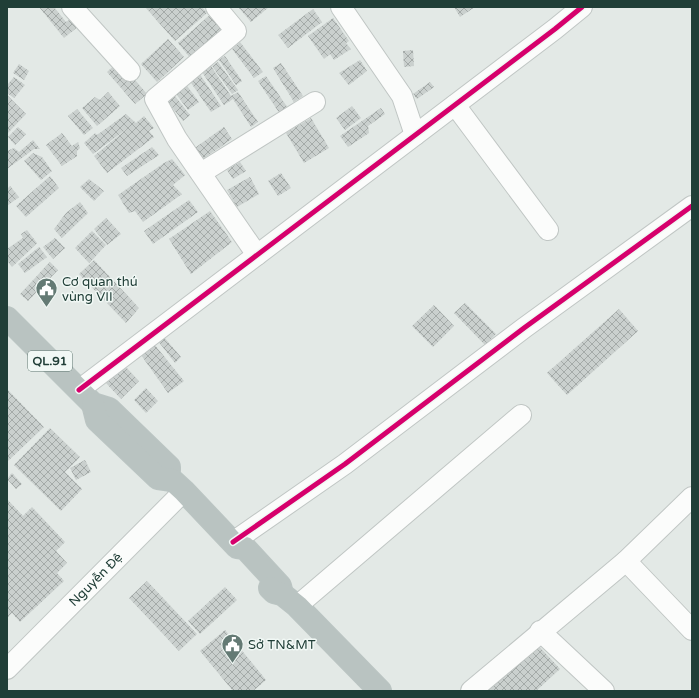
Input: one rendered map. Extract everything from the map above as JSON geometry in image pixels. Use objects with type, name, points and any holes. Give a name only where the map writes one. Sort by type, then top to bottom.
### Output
[{"type":"highway","name":"QL.91","points":[[7,318],[86,397],[97,420],[158,478],[178,485],[235,545],[237,554],[274,592],[290,600],[370,688]]},
{"type":"street","points":[[72,7],[130,71]]},
{"type":"street","points":[[216,7],[236,31],[155,99],[177,139],[257,255]]},
{"type":"street","points":[[341,7],[402,96],[415,135]]},
{"type":"street","points":[[86,397],[257,255],[582,7]]},
{"type":"street","points":[[201,173],[315,102]]},
{"type":"street","points":[[455,105],[548,230]]},
{"type":"street","points":[[235,545],[345,464],[524,328],[692,206]]},
{"type":"street","points":[[290,600],[521,415]]},
{"type":"street","name":"Nguyễn Đệ","points":[[7,669],[178,485]]},
{"type":"street","points":[[471,691],[540,631],[626,561],[692,497]]},
{"type":"street","points":[[626,561],[692,630]]},
{"type":"street","points":[[540,631],[604,691]]},
{"type":"building","points":[[39,7],[54,7],[66,22],[74,17],[80,25],[64,38]]},
{"type":"building","points":[[145,7],[202,7],[207,13],[175,41]]},
{"type":"building","points":[[238,7],[269,7],[251,22]]},
{"type":"building","points":[[454,7],[475,7],[460,17]]},
{"type":"building","points":[[313,9],[322,22],[288,48],[278,35]]},
{"type":"building","points":[[211,14],[226,30],[192,60],[178,43]]},
{"type":"building","points":[[333,18],[349,41],[346,43],[351,49],[334,60],[330,54],[324,59],[308,36]]},
{"type":"building","points":[[168,39],[184,57],[157,82],[141,64]]},
{"type":"building","points":[[240,42],[263,72],[254,78],[232,49]]},
{"type":"building","points":[[413,50],[414,66],[404,67],[403,51]]},
{"type":"building","points":[[225,56],[242,81],[236,85],[219,60]]},
{"type":"building","points":[[360,60],[367,71],[349,85],[339,73]]},
{"type":"building","points":[[119,61],[147,94],[135,104],[107,72]]},
{"type":"building","points":[[218,62],[238,90],[232,94],[212,66]]},
{"type":"building","points":[[209,63],[231,96],[238,92],[258,122],[251,127],[233,99],[224,105],[200,69]]},
{"type":"building","points":[[281,63],[303,96],[294,102],[273,68]]},
{"type":"building","points":[[19,64],[29,71],[24,80],[13,73]]},
{"type":"building","points":[[197,70],[221,106],[211,112],[187,77]]},
{"type":"building","points":[[266,76],[290,111],[282,117],[258,81]]},
{"type":"building","points":[[14,77],[25,85],[14,98],[7,93],[7,85]]},
{"type":"building","points":[[182,79],[199,102],[188,110],[171,87]]},
{"type":"building","points":[[430,82],[434,87],[417,99],[413,94]]},
{"type":"building","points":[[171,91],[190,115],[183,121],[164,97]]},
{"type":"building","points":[[108,92],[120,106],[97,126],[82,108],[95,97],[100,100]]},
{"type":"building","points":[[7,95],[26,114],[7,134]]},
{"type":"building","points":[[352,106],[361,118],[345,130],[336,118]]},
{"type":"building","points":[[381,108],[385,114],[368,126],[369,133],[348,147],[340,136]]},
{"type":"building","points":[[77,109],[93,128],[84,135],[68,116]]},
{"type":"building","points":[[126,114],[136,123],[144,116],[154,128],[149,131],[154,137],[107,173],[94,156],[128,128],[93,154],[84,143],[95,133],[97,135]]},
{"type":"building","points":[[311,118],[329,148],[304,163],[286,133]]},
{"type":"building","points":[[18,127],[26,134],[15,145],[8,137]]},
{"type":"building","points":[[224,127],[232,139],[200,161],[192,150]]},
{"type":"building","points":[[62,133],[72,146],[78,142],[80,148],[77,151],[77,156],[62,166],[46,145]]},
{"type":"building","points":[[33,140],[40,149],[34,149],[7,169],[7,151],[14,148],[19,152]]},
{"type":"building","points":[[152,147],[159,155],[127,176],[121,168]]},
{"type":"building","points":[[33,153],[42,157],[52,171],[41,180],[24,161]]},
{"type":"building","points":[[172,159],[185,175],[173,185],[182,194],[143,222],[135,211],[129,213],[118,195]]},
{"type":"building","points":[[240,162],[246,171],[233,179],[227,170]]},
{"type":"building","points":[[281,173],[291,188],[278,196],[268,181]]},
{"type":"building","points":[[50,176],[59,188],[26,217],[16,206]]},
{"type":"building","points":[[250,177],[259,194],[237,207],[227,190]]},
{"type":"building","points":[[89,179],[104,191],[94,201],[80,187]]},
{"type":"building","points":[[10,186],[19,197],[7,206],[7,189]]},
{"type":"building","points":[[189,200],[198,212],[153,244],[144,231]]},
{"type":"building","points":[[80,202],[88,213],[62,238],[54,229],[66,213]]},
{"type":"building","points":[[210,211],[232,242],[191,274],[169,239]]},
{"type":"building","points":[[106,218],[121,234],[107,245],[94,229]]},
{"type":"building","points":[[27,230],[37,243],[12,267],[7,261],[7,249],[23,238],[21,234]]},
{"type":"building","points":[[92,231],[106,245],[89,263],[75,248]]},
{"type":"building","points":[[55,238],[65,248],[53,259],[43,247]]},
{"type":"building","points":[[39,247],[47,257],[25,273],[18,264]]},
{"type":"building","points":[[94,260],[139,308],[126,323],[79,274]]},
{"type":"building","points":[[50,262],[58,270],[28,301],[20,294]]},
{"type":"building","points":[[465,303],[496,334],[485,345],[454,313]]},
{"type":"building","points":[[434,305],[454,326],[433,347],[412,326]]},
{"type":"building","points":[[619,309],[638,331],[567,395],[547,373]]},
{"type":"building","points":[[163,336],[181,357],[175,363],[158,341]]},
{"type":"building","points":[[154,344],[184,381],[168,393],[141,355]]},
{"type":"building","points":[[124,365],[139,381],[121,399],[106,383]]},
{"type":"building","points":[[146,388],[158,401],[146,413],[134,400]]},
{"type":"building","points":[[7,389],[44,427],[8,461],[7,460]]},
{"type":"building","points":[[50,428],[80,457],[65,472],[82,489],[61,511],[14,465]]},
{"type":"building","points":[[85,460],[91,472],[76,480],[70,468]]},
{"type":"building","points":[[12,473],[22,484],[16,489],[7,479]]},
{"type":"building","points":[[7,499],[23,516],[32,507],[65,542],[56,551],[67,563],[57,573],[64,581],[20,622],[12,613],[7,618]]},
{"type":"building","points":[[147,581],[197,634],[179,651],[129,598]]},
{"type":"building","points":[[225,587],[237,600],[200,634],[188,621]]},
{"type":"building","name":"Sở TN&MT","points":[[225,630],[266,680],[253,691],[233,691],[200,651]]},
{"type":"building","points":[[536,643],[560,669],[536,691],[484,691]]},
{"type":"cycle path","points":[[79,390],[582,7]]},
{"type":"cycle path","points":[[233,542],[345,464],[524,328],[692,206]]},
{"type":"place","name":"Cơ quan thú vùng VII","points":[[46,308]]},
{"type":"place","name":"Sở TN&MT","points":[[233,664]]}]
